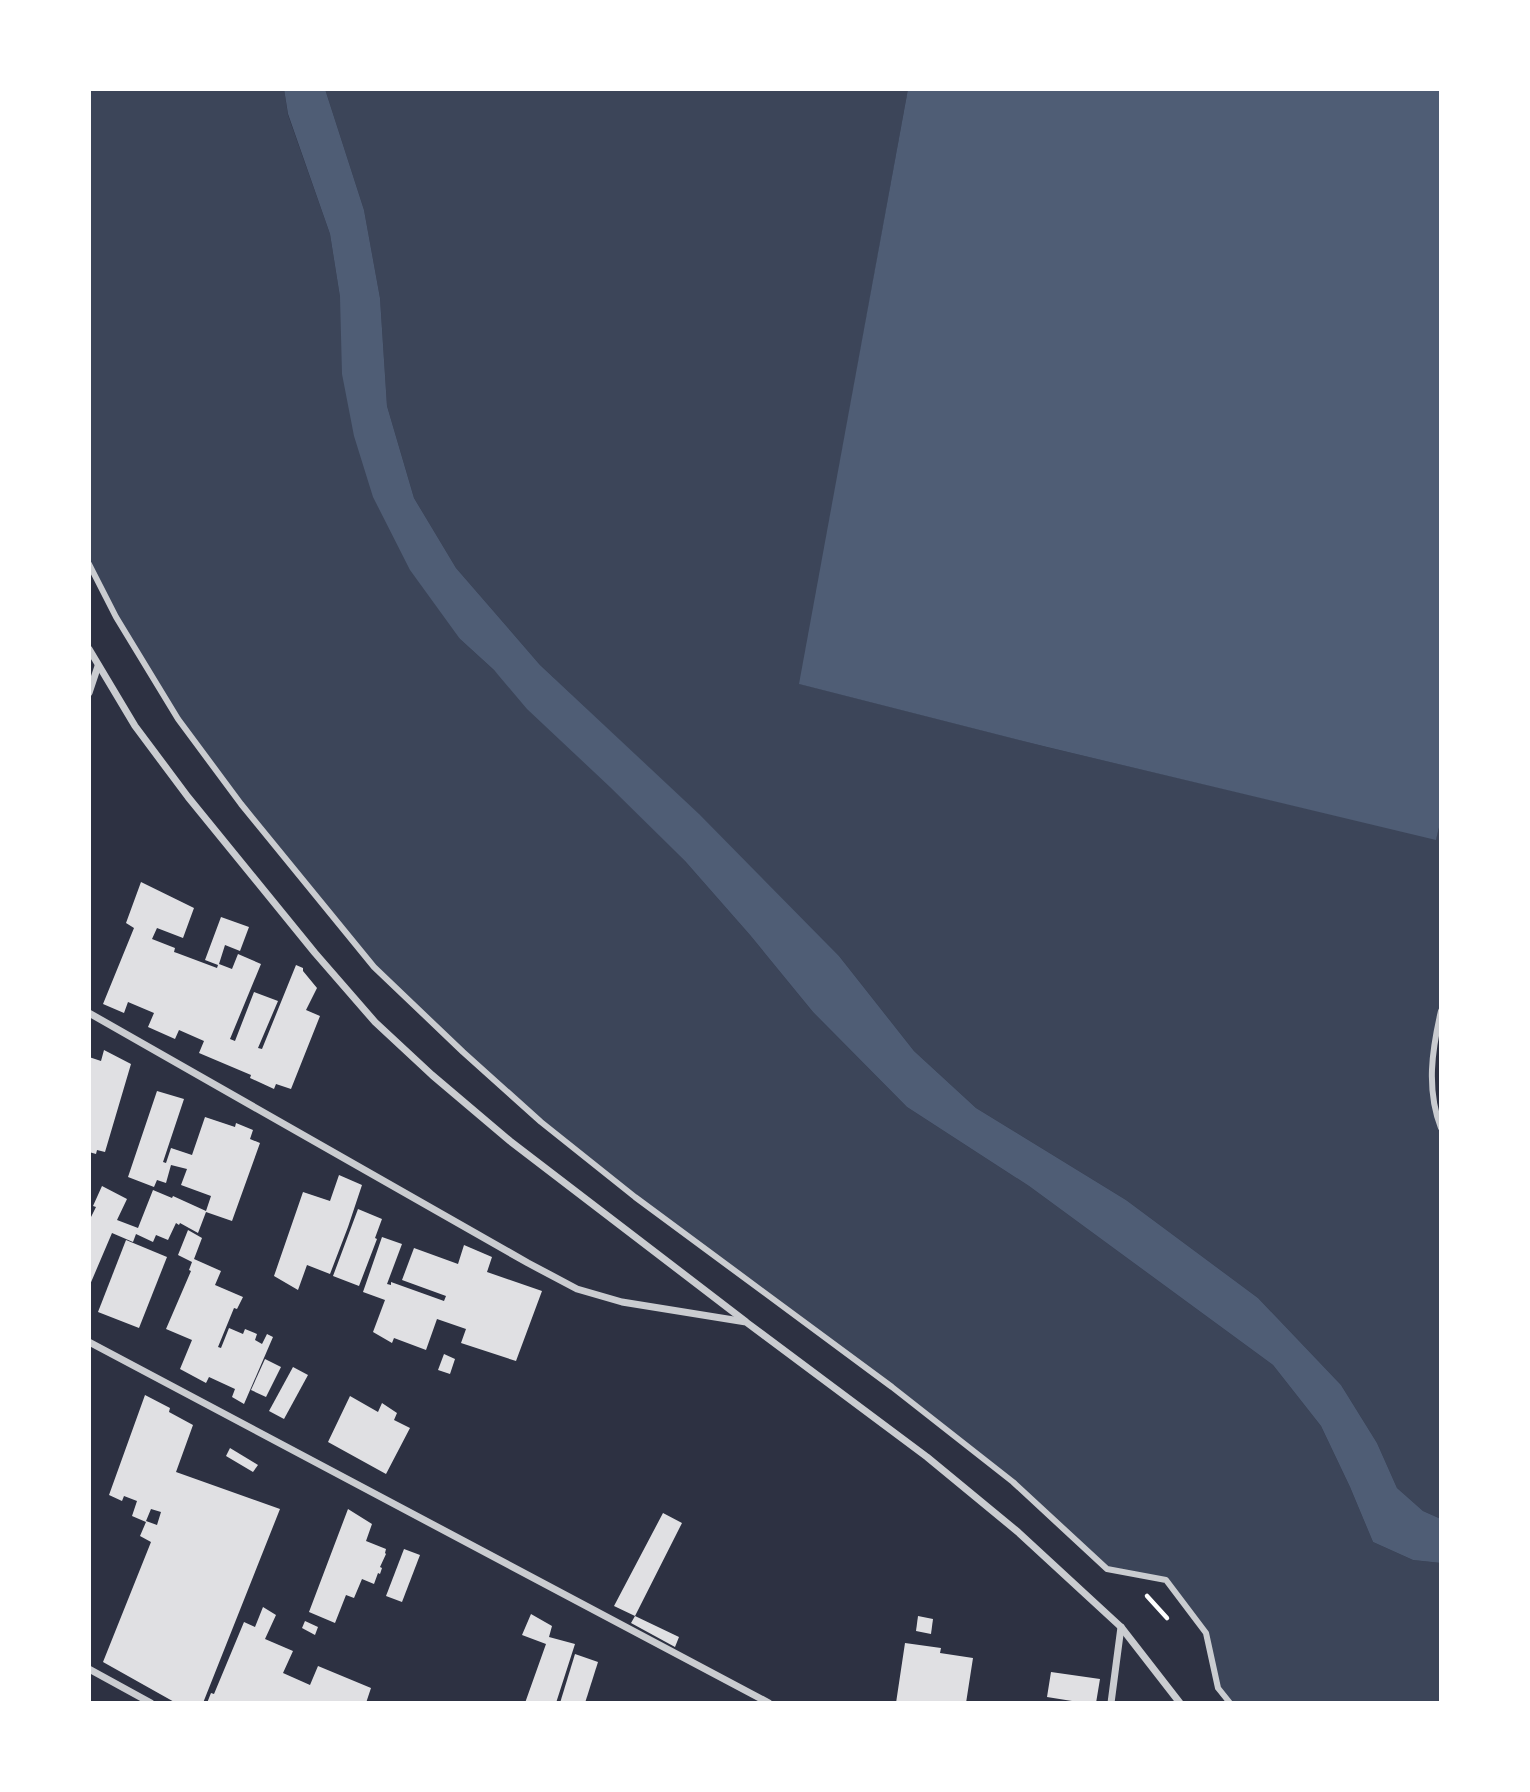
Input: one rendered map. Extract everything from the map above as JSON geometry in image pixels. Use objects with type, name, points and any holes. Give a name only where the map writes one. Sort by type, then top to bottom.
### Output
[{"type":"street","points":[[89,564],[116,618],[178,719],[241,804],[374,967],[541,1122],[635,1197],[892,1387],[1013,1482],[1107,1569],[1166,1580],[1206,1633],[1218,1688],[1230,1703]]},
{"type":"street","points":[[89,649],[135,726],[188,797],[375,1022],[510,1141],[937,1466],[1018,1532],[1121,1627],[1180,1703]]},
{"type":"street","points":[[89,693],[98,666]]},
{"type":"street","points":[[1441,1011],[1430,1078],[1436,1116],[1441,1128]]},
{"type":"street","points":[[89,1013],[577,1289],[622,1302],[746,1322]]},
{"type":"street","points":[[89,1342],[769,1703]]},
{"type":"street","points":[[1111,1703],[1121,1627]]},
{"type":"street","points":[[89,1669],[151,1703]]},
{"type":"shaded area","points":[[89,89],[284,89],[288,115],[330,234],[340,297],[460,639],[685,861],[813,1012],[907,1107],[1029,1186],[1273,1365],[1321,1426],[1373,1542],[1413,1560],[1441,1563],[1441,1703],[1230,1703],[1218,1688],[1206,1633],[1166,1580],[1107,1569],[1013,1482],[541,1122],[374,967],[241,804],[178,719],[116,618],[89,564]]},
{"type":"shaded area","points":[[284,89],[325,89],[364,210],[380,298],[387,406],[414,498],[456,568],[540,665],[699,814],[839,956],[914,1051],[976,1108],[1126,1200],[1258,1298],[1341,1385],[1377,1443],[1397,1488],[1423,1511],[1441,1519],[1441,1563],[1413,1560],[1373,1542],[1321,1426],[1273,1365],[1029,1186],[907,1107],[813,1012],[685,861],[527,709],[494,670],[460,639],[410,570],[373,497],[354,436],[342,374],[340,297],[330,234],[288,114]]},
{"type":"shaded area","points":[[325,89],[908,89],[800,684],[1047,747],[1436,839],[1441,819],[1441,1011],[1430,1078],[1441,1128],[1441,1519],[1423,1511],[1397,1488],[1377,1443],[1341,1385],[1258,1298],[1126,1200],[976,1108],[914,1051],[839,956],[698,814],[540,665],[456,568],[414,498],[387,406],[380,298],[364,210]]},
{"type":"shaded area","points":[[908,89],[1441,89],[1441,819],[1436,840],[1047,747],[799,684]]},
{"type":"building","points":[[141,882],[194,908],[183,938],[157,928],[152,939],[175,948],[174,952],[217,968],[218,965],[205,960],[221,917],[249,927],[240,951],[225,945],[219,964],[232,969],[238,954],[261,964],[230,1039],[235,1041],[254,992],[278,1001],[258,1048],[262,1049],[296,965],[303,968],[317,988],[306,1010],[320,1016],[291,1089],[276,1084],[274,1089],[250,1078],[251,1075],[199,1053],[204,1041],[179,1030],[175,1039],[148,1027],[154,1013],[128,1002],[124,1013],[103,1004],[134,928],[126,923]]},
{"type":"building","points":[[104,1050],[131,1064],[105,1152],[97,1150],[96,1154],[89,1152],[89,1057],[101,1061]]},
{"type":"building","points":[[157,1091],[184,1099],[163,1162],[166,1163],[171,1148],[192,1155],[205,1117],[235,1127],[236,1123],[253,1130],[250,1139],[260,1143],[232,1221],[206,1212],[198,1233],[176,1223],[168,1240],[156,1235],[153,1242],[136,1234],[133,1242],[112,1233],[89,1287],[89,1221],[102,1186],[127,1199],[117,1220],[138,1228],[153,1190],[206,1211],[211,1196],[181,1185],[187,1169],[171,1165],[166,1183],[157,1180],[154,1187],[128,1177]]},
{"type":"building","points":[[339,1175],[362,1185],[348,1227],[330,1274],[307,1265],[298,1290],[274,1276],[303,1192],[330,1201]]},
{"type":"building","points":[[358,1209],[382,1219],[359,1286],[333,1276]]},
{"type":"building","points":[[188,1230],[202,1238],[194,1259],[221,1271],[215,1285],[243,1297],[237,1309],[234,1308],[218,1347],[221,1348],[229,1328],[243,1334],[245,1329],[257,1334],[255,1340],[262,1344],[267,1334],[273,1337],[244,1404],[232,1397],[235,1389],[209,1377],[206,1383],[180,1369],[192,1340],[166,1329],[191,1271],[192,1262],[178,1255]]},
{"type":"building","points":[[382,1237],[402,1244],[387,1284],[391,1285],[391,1282],[444,1301],[446,1296],[402,1280],[414,1248],[458,1264],[464,1245],[492,1257],[487,1272],[542,1291],[516,1361],[461,1343],[466,1329],[437,1319],[426,1350],[394,1338],[392,1343],[373,1332],[385,1300],[363,1292]]},
{"type":"building","points":[[126,1240],[167,1257],[139,1328],[98,1312]]},
{"type":"building","points":[[444,1354],[455,1359],[450,1374],[438,1370]]},
{"type":"building","points":[[265,1359],[281,1367],[266,1397],[251,1390]]},
{"type":"building","points":[[293,1367],[308,1375],[284,1419],[269,1411]]},
{"type":"building","points":[[145,1395],[170,1408],[169,1412],[193,1425],[176,1472],[280,1509],[203,1703],[176,1703],[103,1662],[151,1542],[140,1536],[146,1522],[132,1516],[137,1501],[124,1496],[122,1501],[109,1495]],"holes":[[[151,1509],[161,1512],[157,1525],[146,1521]]]},
{"type":"building","points":[[350,1396],[378,1412],[382,1403],[397,1413],[394,1420],[410,1428],[386,1474],[328,1442]]},
{"type":"building","points":[[230,1448],[258,1465],[253,1472],[226,1456]]},
{"type":"building","points":[[348,1509],[372,1524],[366,1541],[386,1549],[386,1554],[374,1584],[362,1579],[354,1598],[346,1595],[335,1623],[309,1612]]},
{"type":"building","points":[[663,1513],[682,1523],[635,1616],[614,1606]]},
{"type":"building","points":[[404,1549],[420,1555],[402,1602],[386,1596]]},
{"type":"building","points":[[263,1607],[276,1615],[265,1639],[293,1651],[283,1673],[310,1685],[318,1666],[371,1688],[366,1703],[207,1703],[211,1693],[214,1694],[244,1622],[255,1627]]},
{"type":"building","points":[[531,1614],[552,1626],[549,1637],[575,1644],[556,1703],[525,1703],[546,1644],[522,1635]]},
{"type":"building","points":[[635,1616],[679,1637],[675,1647],[631,1623]]},
{"type":"building","points":[[918,1616],[933,1619],[931,1634],[916,1631]]},
{"type":"building","points":[[305,1621],[318,1627],[315,1635],[302,1628]]},
{"type":"building","points":[[905,1643],[941,1648],[940,1653],[973,1658],[966,1703],[896,1703]]},
{"type":"building","points":[[575,1654],[598,1662],[585,1703],[560,1703]]},
{"type":"building","points":[[1051,1672],[1100,1679],[1096,1703],[1072,1703],[1047,1697]]}]
